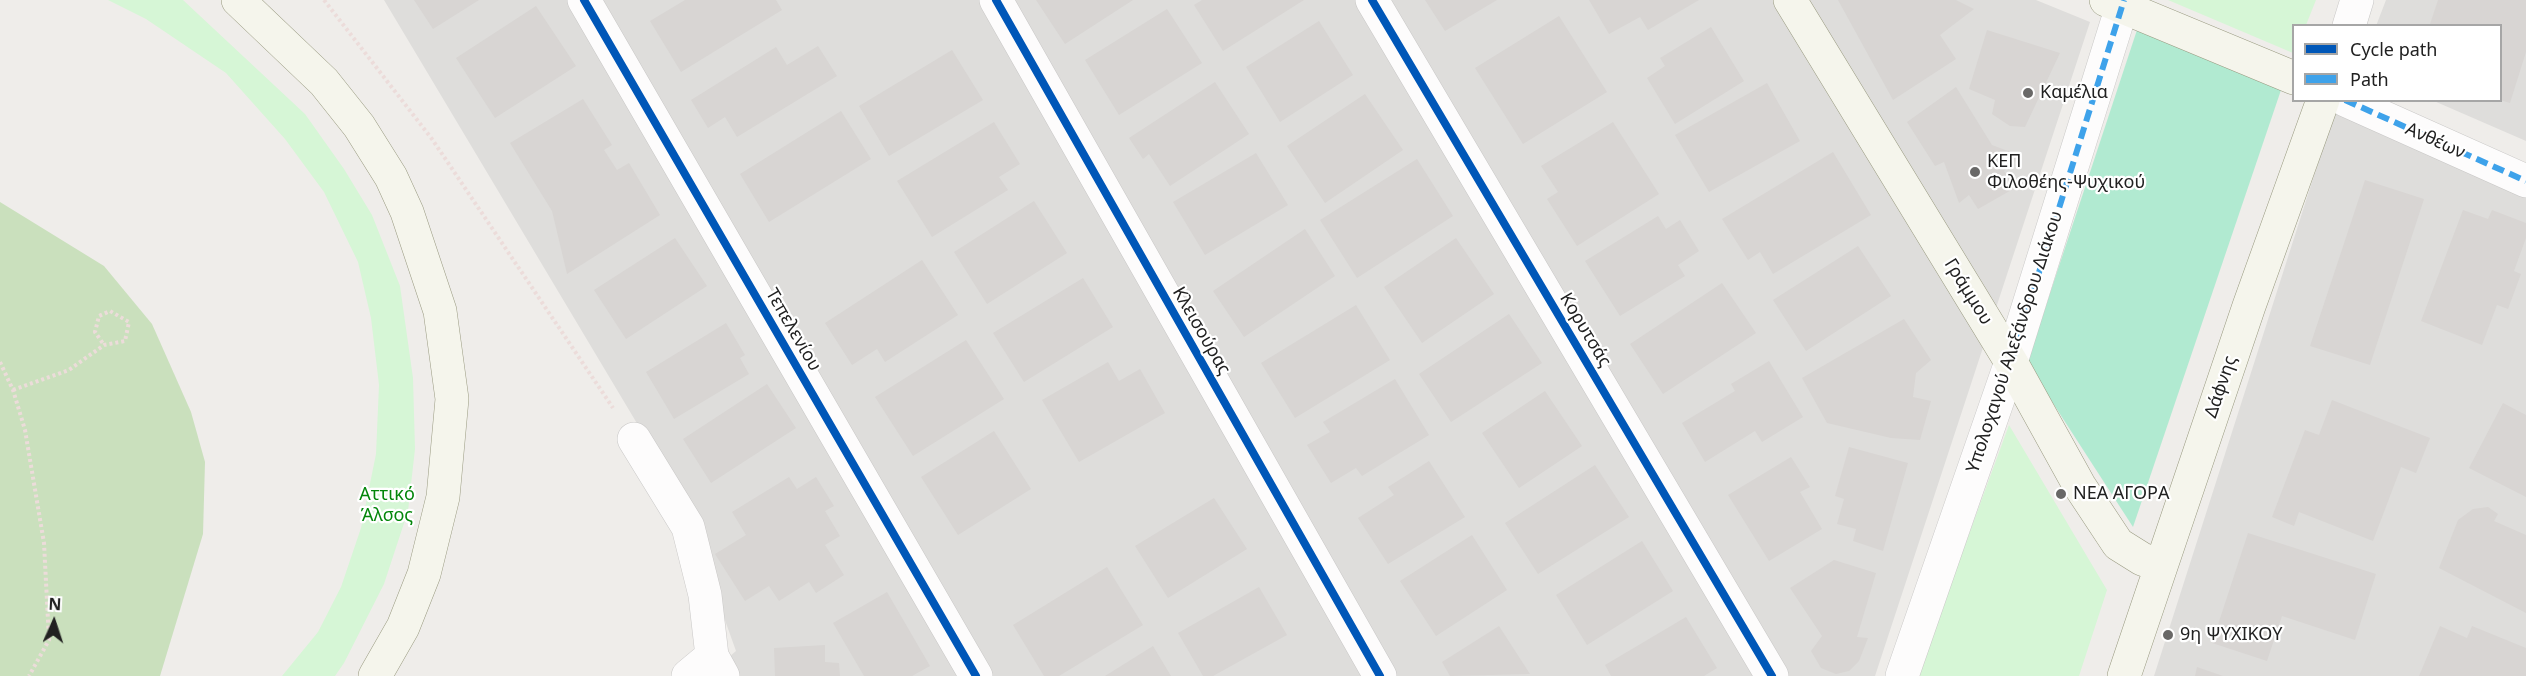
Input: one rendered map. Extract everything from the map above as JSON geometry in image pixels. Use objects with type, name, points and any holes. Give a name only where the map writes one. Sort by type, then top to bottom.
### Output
[{"type":"street","points":[[238,0],[324,82],[359,126],[391,177],[407,212],[440,311],[452,399],[443,497],[424,574],[402,627],[375,676]]},
{"type":"street","name":"Τεπελενίου","points":[[584,0],[976,676]]},
{"type":"street","name":"Κλεισούρας","points":[[996,0],[1380,676]]},
{"type":"street","name":"Κορυτσάς","points":[[1372,0],[1772,676]]},
{"type":"street","name":"Γράμμου","points":[[1790,0],[2012,362],[2079,485],[2118,544],[2142,559],[2161,566]]},
{"type":"street","points":[[2350,24],[2357,0]]},
{"type":"street","points":[[2117,2],[2292,77]]},
{"type":"street","name":"Υπολοχαγού Αλεξάνδρου Διάκου","points":[[1902,676],[2012,362],[2117,2]]},
{"type":"street","name":"Δάφνης","points":[[2124,676],[2249,306],[2323,102]]},
{"type":"street","name":"Ανθέων","points":[[2349,102],[2526,181]]},
{"type":"street","points":[[634,439],[688,527],[705,595],[707,669]]},
{"type":"path","points":[[324,0],[432,139],[634,439]]},
{"type":"path","points":[[13,390],[69,370],[104,345],[125,341],[129,322],[110,311],[99,316],[95,332],[104,345]]},
{"type":"path","points":[[0,362],[13,390],[24,430],[44,543],[48,640],[29,676]]},
{"type":"shaded area","points":[[384,0],[2036,0],[2090,22],[1875,676],[707,676],[736,651],[681,497]]},
{"type":"shaded area","points":[[2386,0],[2526,0],[2526,141],[2436,102],[2502,102],[2502,24],[2377,24]]},
{"type":"shaded area","points":[[2335,110],[2526,197],[2526,676],[2154,676]]},
{"type":"green space","name":"Αττικό Άλσος","points":[[108,0],[183,0],[305,114],[344,169],[372,215],[400,286],[413,378],[415,449],[408,511],[384,584],[344,663],[335,676],[282,676],[318,632],[341,587],[361,528],[376,454],[379,385],[371,318],[358,262],[324,192],[285,139],[226,73],[146,19]]},
{"type":"green space","points":[[2168,0],[2316,0],[2306,24],[2292,24],[2292,53]]},
{"type":"green space","points":[[2137,30],[2281,90],[2133,527],[2027,363]]},
{"type":"green space","points":[[0,202],[104,266],[152,324],[191,412],[205,462],[203,534],[160,676],[0,676]]},
{"type":"green space","points":[[2009,425],[2107,590],[2079,676],[1917,676]]},
{"type":"building","points":[[414,0],[479,0],[433,29]]},
{"type":"building","points":[[685,0],[776,0],[782,10],[681,72],[650,21]]},
{"type":"building","points":[[1036,0],[1133,0],[1065,44]]},
{"type":"building","points":[[1202,0],[1304,0],[1223,51],[1194,5]]},
{"type":"building","points":[[1425,0],[1497,0],[1445,31]]},
{"type":"building","points":[[1589,0],[1699,0],[1648,30],[1640,17],[1609,34]]},
{"type":"building","points":[[1838,0],[1956,0],[1974,9],[1940,35],[1956,59],[1893,100]]},
{"type":"building","points":[[2438,0],[2526,0],[2526,52],[2510,103],[2502,101],[2502,24],[2430,24]]},
{"type":"building","points":[[536,6],[576,66],[495,118],[456,58]]},
{"type":"building","points":[[1167,9],[1202,63],[1119,115],[1085,60]]},
{"type":"building","points":[[1559,16],[1607,92],[1523,144],[1475,68]]},
{"type":"building","points":[[1319,21],[1353,75],[1280,122],[1246,67]]},
{"type":"building","points":[[1711,27],[1744,81],[1675,124],[1647,78],[1665,66],[1660,58]]},
{"type":"building","points":[[1987,30],[2060,53],[2025,127],[2010,126],[1992,114],[1995,100],[1969,89]]},
{"type":"building","points":[[818,46],[837,76],[737,137],[725,117],[708,128],[691,100],[776,47],[787,65]]},
{"type":"building","points":[[952,50],[983,100],[889,156],[859,106]]},
{"type":"building","points":[[1215,82],[1249,134],[1170,186],[1149,154],[1143,159],[1129,138]]},
{"type":"building","points":[[1767,83],[1800,141],[1709,192],[1675,135]]},
{"type":"building","points":[[1956,87],[1992,145],[2021,156],[2004,171],[2015,188],[1978,209],[1969,195],[1959,203],[1944,162],[1935,166],[1907,122]]},
{"type":"building","points":[[1365,94],[1403,150],[1325,203],[1287,146]]},
{"type":"building","points":[[583,99],[612,145],[604,150],[617,170],[629,163],[660,215],[567,274],[552,211],[510,143]]},
{"type":"building","points":[[841,111],[871,159],[769,222],[740,174]]},
{"type":"building","points":[[994,122],[1020,164],[999,177],[1008,190],[932,237],[897,181]]},
{"type":"building","points":[[1613,122],[1659,194],[1577,246],[1547,199],[1558,192],[1541,166]]},
{"type":"building","points":[[1833,152],[1871,215],[1773,274],[1760,252],[1748,260],[1722,219]]},
{"type":"building","points":[[1256,153],[1288,205],[1205,255],[1173,202]]},
{"type":"building","points":[[1417,159],[1453,216],[1357,278],[1320,220]]},
{"type":"building","points":[[2365,180],[2424,199],[2370,365],[2310,346]]},
{"type":"building","points":[[1034,201],[1067,253],[987,304],[954,252]]},
{"type":"building","points":[[2463,210],[2488,219],[2492,210],[2526,223],[2526,238],[2514,271],[2521,274],[2508,309],[2497,305],[2482,345],[2421,321]]},
{"type":"building","points":[[1658,216],[1666,229],[1680,220],[1699,251],[1678,265],[1685,276],[1620,316],[1585,261]]},
{"type":"building","points":[[1305,229],[1335,276],[1244,337],[1213,291]]},
{"type":"building","points":[[675,238],[707,286],[626,339],[594,290]]},
{"type":"building","points":[[1456,238],[1494,294],[1422,343],[1384,287]]},
{"type":"building","points":[[1858,246],[1891,296],[1806,351],[1773,300]]},
{"type":"building","points":[[922,260],[958,315],[885,362],[877,349],[852,365],[825,323]]},
{"type":"building","points":[[1083,278],[1113,327],[1024,382],[993,333]]},
{"type":"building","points":[[1722,283],[1756,333],[1663,394],[1630,344]]},
{"type":"building","points":[[1356,305],[1390,360],[1295,418],[1261,363]]},
{"type":"building","points":[[1509,314],[1542,363],[1451,422],[1419,374]]},
{"type":"building","points":[[1904,319],[1931,360],[1916,373],[1913,397],[1931,401],[1920,440],[1891,438],[1827,423],[1802,378]]},
{"type":"building","points":[[726,323],[745,355],[740,358],[749,374],[674,419],[646,372]]},
{"type":"building","points":[[966,340],[1004,399],[913,456],[875,397]]},
{"type":"building","points":[[1769,361],[1803,417],[1762,442],[1755,431],[1705,462],[1682,423],[1735,391],[1731,384]]},
{"type":"building","points":[[1108,362],[1119,381],[1140,369],[1165,413],[1079,462],[1042,400]]},
{"type":"building","points":[[1395,379],[1429,435],[1362,476],[1356,468],[1331,483],[1307,445],[1330,432],[1323,422]]},
{"type":"building","points":[[767,384],[796,428],[711,483],[683,439]]},
{"type":"building","points":[[1545,391],[1582,446],[1519,488],[1482,433]]},
{"type":"building","points":[[2332,400],[2430,438],[2416,473],[2401,467],[2373,541],[2299,512],[2294,526],[2272,517],[2305,430],[2319,435]]},
{"type":"building","points":[[2503,403],[2526,415],[2526,497],[2469,468]]},
{"type":"building","points":[[994,431],[1031,489],[958,535],[921,477]]},
{"type":"building","points":[[1849,447],[1908,463],[1883,551],[1853,541],[1856,529],[1837,524],[1844,499],[1835,496]]},
{"type":"building","points":[[1791,457],[1810,487],[1800,492],[1822,529],[1769,561],[1728,495]]},
{"type":"building","points":[[1429,461],[1465,517],[1388,564],[1358,518],[1394,495],[1388,487]]},
{"type":"building","points":[[1595,465],[1629,517],[1538,574],[1505,523]]},
{"type":"building","points":[[789,477],[797,489],[816,477],[834,506],[825,511],[840,536],[825,545],[844,575],[816,593],[809,582],[779,601],[769,586],[745,601],[715,554],[746,535],[732,512]]},
{"type":"building","points":[[1214,498],[1247,549],[1168,598],[1135,546]]},
{"type":"building","points":[[2488,507],[2498,514],[2494,521],[2526,535],[2526,613],[2439,568],[2458,520],[2473,509]]},
{"type":"building","points":[[2248,533],[2376,574],[2355,640],[2282,616],[2267,661],[2212,643]]},
{"type":"building","points":[[1472,535],[1507,590],[1436,636],[1400,581]]},
{"type":"building","points":[[1642,541],[1673,591],[1587,645],[1556,595]]},
{"type":"building","points":[[1834,560],[1876,573],[1857,637],[1868,638],[1859,661],[1849,671],[1836,674],[1821,668],[1811,651],[1822,636],[1790,588]]},
{"type":"building","points":[[1107,567],[1143,625],[1059,676],[1044,676],[1013,625]]},
{"type":"building","points":[[1259,587],[1287,635],[1213,676],[1203,676],[1178,633]]},
{"type":"building","points":[[887,592],[930,666],[912,676],[864,676],[833,623]]},
{"type":"building","points":[[1686,617],[1717,668],[1704,676],[1611,676],[1605,665]]},
{"type":"building","points":[[1499,626],[1530,674],[1450,676],[1442,662]]},
{"type":"building","points":[[2440,626],[2467,638],[2472,626],[2526,648],[2526,676],[2419,676]]},
{"type":"building","points":[[825,645],[825,662],[839,663],[840,676],[775,676],[774,648]]},
{"type":"building","points":[[1153,646],[1171,676],[1105,676]]},
{"type":"building","points":[[2197,667],[2223,676],[2195,676]]},
{"type":"marked path","points":[[2011,362],[2124,0]]},
{"type":"marked path","points":[[2349,102],[2526,181]]},
{"type":"cycle path","points":[[584,0],[976,676]]},
{"type":"cycle path","points":[[996,0],[1380,676]]},
{"type":"cycle path","points":[[1372,0],[1772,676]]},
{"type":"place","name":"Καμέλια","points":[[2028,93]]},
{"type":"place","name":"ΚΕΠ Φιλοθέης-Ψυχικού","points":[[1975,172]]},
{"type":"place","name":"ΝΕΑ ΑΓΟΡΑ","points":[[2061,494]]},
{"type":"place","name":"9η ΨΥΧΙΚΟΥ","points":[[2168,635]]}]
